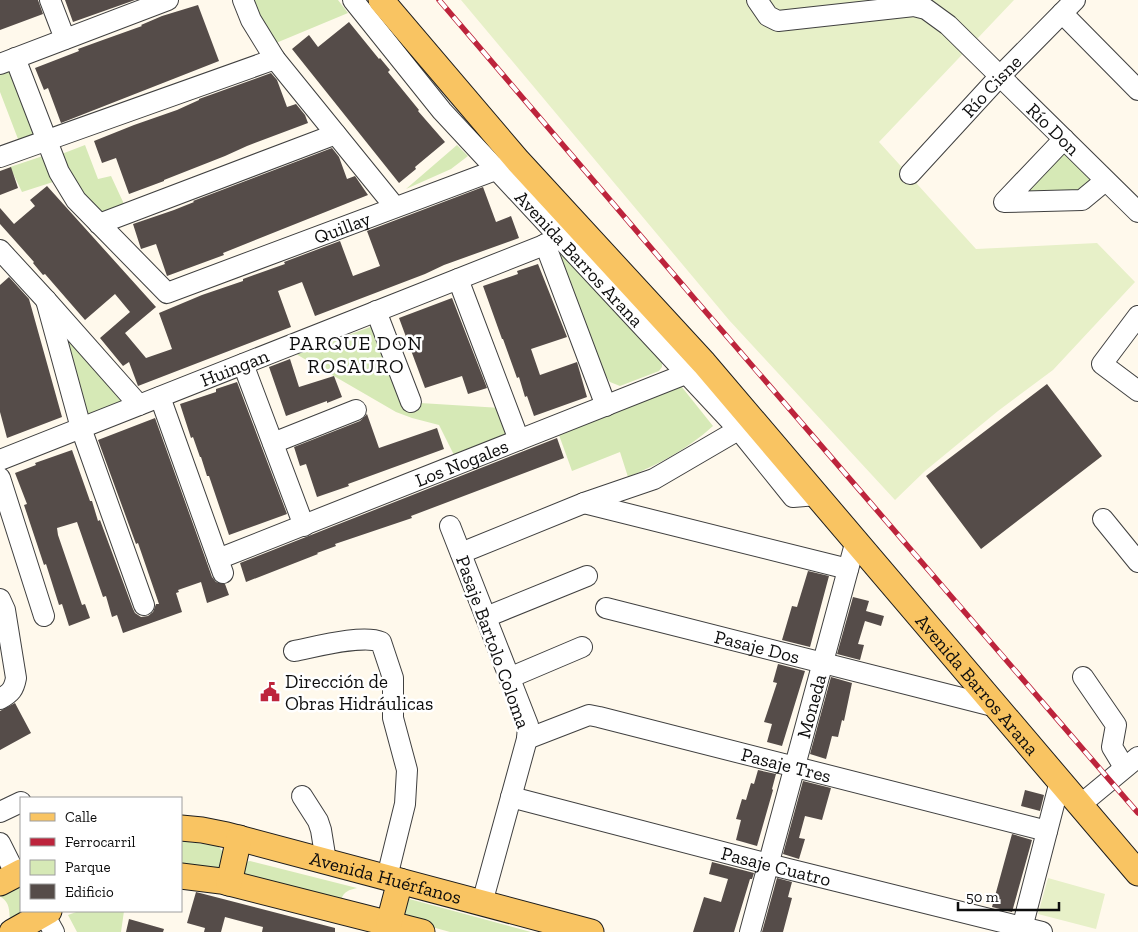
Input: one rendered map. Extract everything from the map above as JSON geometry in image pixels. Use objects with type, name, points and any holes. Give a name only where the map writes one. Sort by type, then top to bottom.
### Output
[{"type":"main road","name":"Avenida Barros Arana","points":[[382,0],[563,237],[696,368],[746,425],[817,495],[1138,874]]},
{"type":"main road","name":"Avenida Huérfanos","points":[[182,828],[215,832],[239,838],[577,930]]},
{"type":"main road","points":[[229,883],[239,838]]},
{"type":"main road","points":[[182,876],[229,883],[388,928],[422,932]]},
{"type":"main road","points":[[388,928],[393,879]]},
{"type":"main road","points":[[12,932],[49,919]]},
{"type":"street","points":[[50,0],[65,39]]},
{"type":"street","points":[[168,0],[142,5],[65,39],[8,61],[47,140],[59,172],[76,200],[99,224],[336,134]]},
{"type":"street","points":[[243,0],[251,20],[275,59],[396,207]]},
{"type":"street","name":"Avenida Barros Arana","points":[[353,0],[442,111],[507,165]]},
{"type":"street","name":"Río Don","points":[[757,0],[768,16],[778,21],[914,6],[926,9],[948,25],[1138,212]]},
{"type":"street","points":[[1068,6],[1138,90]]},
{"type":"street","name":"Río Cisne","points":[[910,174],[1000,76],[1068,6]]},
{"type":"street","points":[[0,157],[275,59]]},
{"type":"street","points":[[1064,139],[1004,202],[1082,200],[1105,181]]},
{"type":"street","name":"Quillay","points":[[99,224],[167,293],[507,165]]},
{"type":"street","points":[[563,237],[606,406]]},
{"type":"street","name":"Huingan","points":[[0,460],[563,237]]},
{"type":"street","points":[[0,250],[139,405]]},
{"type":"street","points":[[458,279],[520,440]]},
{"type":"street","points":[[46,300],[81,428],[144,605]]},
{"type":"street","points":[[376,311],[411,402]]},
{"type":"street","points":[[1138,316],[1102,364],[1138,391]]},
{"type":"street","points":[[243,364],[304,526]]},
{"type":"street","name":"Los Nogales","points":[[160,397],[221,566],[304,526],[606,406],[696,368]]},
{"type":"street","points":[[273,442],[356,410]]},
{"type":"street","points":[[461,553],[584,503],[654,479],[746,425]]},
{"type":"street","points":[[0,478],[44,616]]},
{"type":"street","points":[[584,503],[848,569]]},
{"type":"street","points":[[1103,519],[1138,562]]},
{"type":"street","name":"Pasaje Bartolo Coloma","points":[[450,526],[528,726],[527,739],[482,903]]},
{"type":"street","name":"Moneda","points":[[750,932],[856,540]]},
{"type":"street","points":[[486,617],[588,576]]},
{"type":"street","points":[[0,599],[5,610],[16,678],[14,688],[9,694],[0,699]]},
{"type":"street","name":"Pasaje Dos","points":[[606,608],[998,707]]},
{"type":"street","points":[[294,651],[340,642],[374,639],[381,642],[393,678],[393,718],[407,770],[405,804],[393,879]]},
{"type":"street","points":[[509,678],[582,647]]},
{"type":"street","points":[[1080,805],[1134,760],[1112,747],[1116,725],[1083,677]]},
{"type":"street","name":"Pasaje Tres","points":[[527,739],[589,716],[1047,832]]},
{"type":"street","points":[[1022,930],[1060,781]]},
{"type":"street","points":[[302,796],[318,821],[326,861]]},
{"type":"street","name":"Pasaje Cuatro","points":[[511,797],[1022,930],[1042,932]]},
{"type":"street","points":[[0,812],[20,802]]},
{"type":"street","points":[[0,843],[12,876]]},
{"type":"green space","points":[[252,0],[338,0],[348,13],[276,43],[265,31]]},
{"type":"green space","points":[[461,0],[1014,0],[879,142],[976,249],[1097,243],[1135,282],[1053,370],[998,411],[925,471],[895,500],[729,320]]},
{"type":"green space","points":[[11,63],[40,133],[18,139],[0,92],[0,68]]},
{"type":"green space","points":[[85,145],[98,179],[111,176],[124,204],[98,213],[67,178],[59,155]]},
{"type":"green space","points":[[457,145],[468,156],[451,169],[406,189]]},
{"type":"green space","points":[[1064,148],[1096,180],[1080,194],[1018,196]]},
{"type":"green space","points":[[43,156],[53,182],[22,192],[10,167]]},
{"type":"green space","points":[[561,252],[662,359],[662,367],[659,371],[620,386],[610,382],[559,257]]},
{"type":"green space","name":"PARQUE DON ROSAURO","points":[[373,326],[404,402],[501,408],[511,436],[455,457],[439,425],[396,412],[296,354]]},
{"type":"green space","points":[[60,328],[128,400],[85,417]]},
{"type":"green space","points":[[681,386],[713,426],[694,442],[651,467],[628,477],[620,452],[572,471],[559,435]]},
{"type":"green space","points":[[182,841],[218,846],[223,852],[219,870],[182,868]]},
{"type":"green space","points":[[250,861],[357,888],[347,891],[341,900],[243,886],[241,868],[246,862]]},
{"type":"green space","points":[[1048,878],[1105,894],[1096,929],[1038,914]]},
{"type":"green space","points":[[20,884],[20,912],[25,912],[10,920],[8,904],[0,894]]},
{"type":"green space","points":[[402,897],[531,932],[450,932],[396,917]]},
{"type":"green space","points":[[76,912],[124,912],[121,932],[77,932],[68,915]]},
{"type":"building","points":[[0,0],[38,0],[43,14],[0,30]]},
{"type":"building","points":[[65,0],[135,0],[73,22]]},
{"type":"building","points":[[198,5],[219,61],[61,123],[48,88],[44,90],[35,68],[79,51],[78,49],[142,26],[162,16]]},
{"type":"building","points":[[349,22],[390,70],[388,72],[445,142],[399,183],[292,49],[309,35],[318,47]]},
{"type":"building","points":[[271,73],[277,80],[287,107],[296,104],[305,115],[308,123],[129,194],[116,158],[102,163],[94,141],[177,110],[199,99]]},
{"type":"building","points":[[332,148],[339,157],[347,179],[355,176],[368,195],[223,253],[224,255],[167,276],[156,244],[141,249],[133,224],[174,210]]},
{"type":"building","points":[[11,167],[18,188],[0,195],[0,171]]},
{"type":"building","points":[[47,186],[156,307],[125,333],[146,358],[172,349],[159,313],[340,241],[353,276],[380,266],[367,231],[483,187],[496,222],[511,216],[519,238],[444,265],[315,316],[302,282],[278,291],[291,327],[138,386],[129,362],[123,366],[100,338],[130,312],[115,294],[85,320],[45,274],[43,275],[0,224],[0,208],[14,224],[35,206],[30,200]]},
{"type":"building","points":[[538,264],[567,337],[531,349],[540,375],[577,362],[587,397],[534,416],[527,396],[525,397],[519,377],[517,378],[483,286],[518,274],[517,271]]},
{"type":"building","points":[[9,277],[29,299],[62,417],[7,438],[0,412],[0,285]]},
{"type":"building","points":[[452,298],[487,388],[468,394],[462,376],[425,388],[399,318]]},
{"type":"building","points":[[290,359],[299,387],[334,376],[342,397],[286,416],[269,367]]},
{"type":"building","points":[[237,382],[287,514],[229,535],[209,476],[207,476],[193,437],[191,438],[180,404],[216,392],[216,389]]},
{"type":"building","points":[[1047,384],[1102,456],[981,549],[926,476]]},
{"type":"building","points":[[367,414],[379,448],[437,428],[444,449],[317,497],[306,464],[300,466],[294,447],[360,421]]},
{"type":"building","points":[[155,418],[212,577],[216,582],[225,584],[229,595],[207,603],[201,582],[178,590],[179,592],[176,593],[182,612],[123,633],[117,615],[112,617],[106,596],[103,597],[77,522],[57,528],[82,605],[85,604],[90,618],[69,626],[62,604],[59,605],[46,564],[44,565],[24,505],[27,504],[15,473],[36,465],[35,463],[72,450],[133,609],[141,617],[148,616],[153,612],[156,604],[159,604],[138,543],[136,544],[98,440]]},
{"type":"building","points":[[557,438],[564,458],[411,516],[412,518],[335,544],[336,546],[318,554],[246,582],[240,563]]},
{"type":"building","points":[[808,571],[829,576],[810,647],[782,640],[792,606],[797,607]]},
{"type":"building","points":[[853,597],[869,601],[866,611],[884,616],[881,626],[865,621],[858,644],[864,645],[860,660],[837,654]]},
{"type":"building","points":[[778,664],[805,671],[782,746],[767,742],[772,724],[764,722],[777,683],[773,682]]},
{"type":"building","points":[[831,677],[852,683],[844,721],[842,720],[838,737],[832,736],[826,759],[810,754]]},
{"type":"building","points":[[15,703],[31,733],[0,750],[0,711]]},
{"type":"building","points":[[758,770],[776,774],[757,846],[736,840],[741,820],[736,819],[742,799],[746,800],[751,783],[754,784]]},
{"type":"building","points":[[803,781],[831,788],[822,820],[805,816],[799,838],[805,839],[799,859],[783,854]]},
{"type":"building","points":[[1025,790],[1044,795],[1040,811],[1021,806]]},
{"type":"building","points":[[1012,834],[1032,840],[1012,912],[992,907]]},
{"type":"building","points":[[712,862],[754,873],[752,879],[750,879],[734,932],[693,932],[704,897],[721,902],[728,879],[709,874]]},
{"type":"building","points":[[777,878],[792,882],[788,897],[792,898],[783,932],[762,932]]},
{"type":"building","points":[[196,892],[335,928],[335,932],[262,932],[263,927],[225,917],[221,932],[204,932],[205,928],[187,923]]},
{"type":"building","points":[[129,919],[164,929],[163,932],[126,932]]},
{"type":"railway","points":[[439,0],[1138,813]]},
{"type":"place","name":"Dirección de Obras Hidráulicas","points":[[270,692]]},
{"type":"district","name":"PARQUE DON ROSAURO","points":[[356,354]]}]
